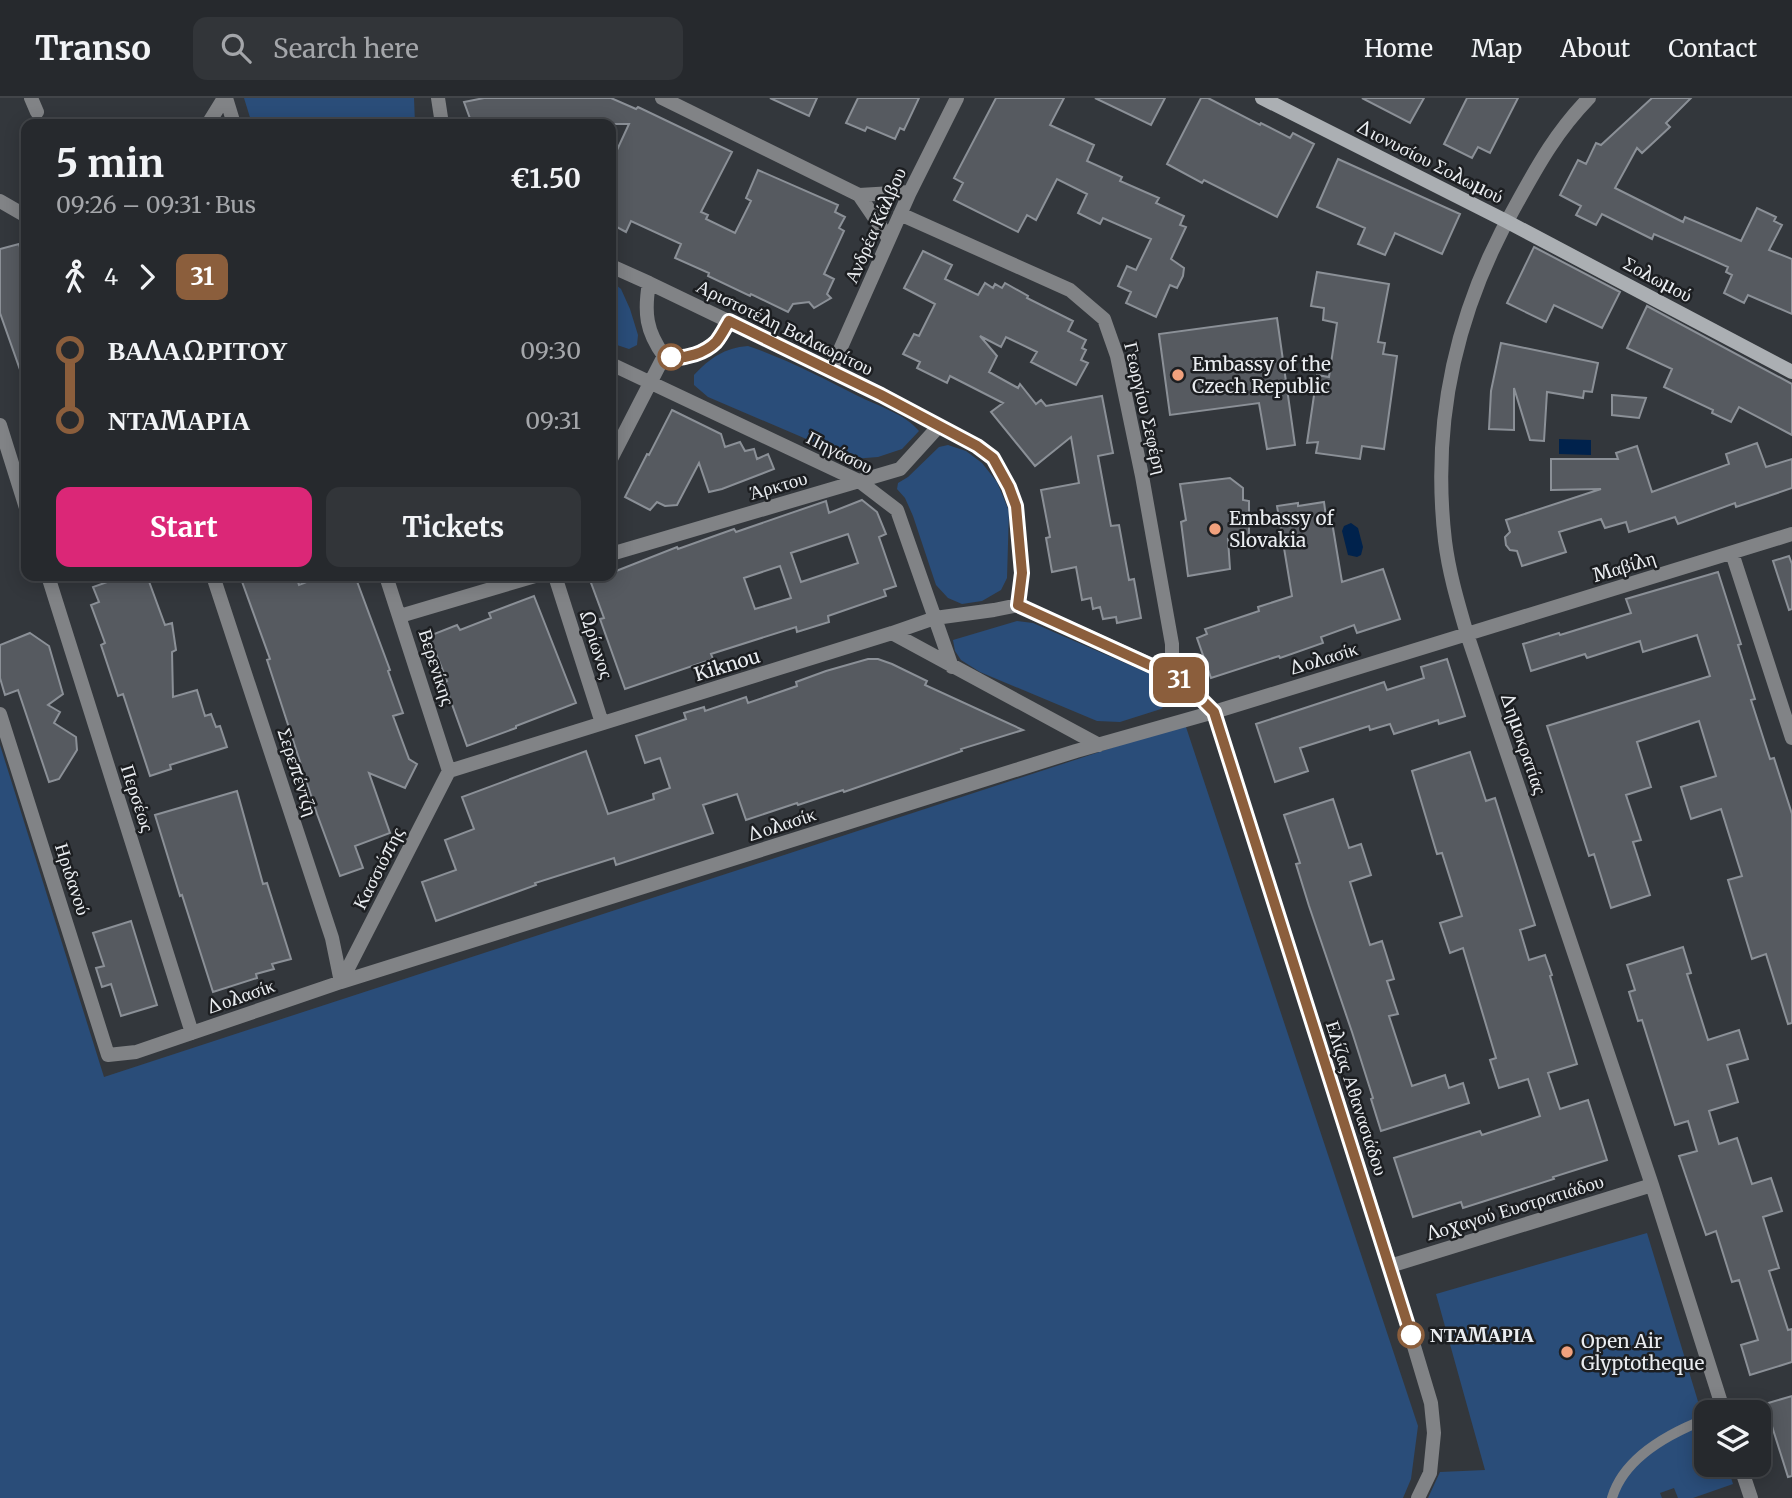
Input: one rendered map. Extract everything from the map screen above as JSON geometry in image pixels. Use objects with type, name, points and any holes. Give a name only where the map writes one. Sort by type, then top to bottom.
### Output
[{"type":"street","points":[[31,98],[37,112]]},
{"type":"street","points":[[211,119],[225,98]]},
{"type":"street","points":[[225,98],[232,119]]},
{"type":"street","points":[[438,98],[441,119]]},
{"type":"street","points":[[662,98],[859,195],[889,239]]},
{"type":"street","name":"Ανδρέα Κάλβου","points":[[831,370],[910,192],[957,98]]},
{"type":"street","name":"Διονυσίου Σολωμού","points":[[1262,98],[1506,220]]},
{"type":"street","name":"Δημοκρατίας","points":[[1590,98],[1573,115],[1546,151],[1506,220],[1491,250],[1463,326],[1445,408],[1440,456],[1445,543],[1452,583],[1467,634],[1652,1185],[1719,1400]]},
{"type":"street","points":[[859,195],[910,192]]},
{"type":"street","points":[[0,201],[21,213]]},
{"type":"street","name":"Γεωργίου Σεφέρη","points":[[900,214],[1070,290],[1104,319],[1117,356],[1172,644],[1172,659],[1167,673]]},
{"type":"street","name":"Σολωμού","points":[[1506,220],[1792,372]]},
{"type":"street","name":"Αριστοτέλη Βαλαωρίτου","points":[[616,269],[881,395],[977,446],[993,458],[1016,506],[1022,573],[1018,605]]},
{"type":"street","points":[[649,283],[647,318],[653,341],[664,356],[682,359],[700,352],[716,342],[729,321]]},
{"type":"street","points":[[616,449],[664,356]]},
{"type":"street","name":"Πηγάσου","points":[[616,366],[859,481],[897,510],[952,667]]},
{"type":"street","points":[[0,425],[21,492]]},
{"type":"street","name":"Άρκτου","points":[[616,553],[900,469],[939,426]]},
{"type":"street","name":"Μαβίλη","points":[[1467,634],[1792,534]]},
{"type":"street","points":[[1732,553],[1792,738]]},
{"type":"street","name":"Περσέως","points":[[50,581],[192,1033]]},
{"type":"street","name":"Σερεπέντζη","points":[[215,581],[332,937],[341,982]]},
{"type":"street","name":"Βερενίκης","points":[[388,581],[449,771]]},
{"type":"street","points":[[400,616],[518,581]]},
{"type":"street","name":"Ωρίωνος","points":[[557,581],[602,723]]},
{"type":"street","points":[[1018,605],[1167,673],[1189,687],[1214,712]]},
{"type":"street","name":"Kiknou","points":[[449,771],[892,634],[935,618],[1018,605]]},
{"type":"street","points":[[892,634],[1099,745]]},
{"type":"street","name":"Δολασίκ","points":[[108,1055],[136,1052],[341,982],[1076,751],[1214,712],[1467,634]]},
{"type":"street","name":"Ελίζας Αθανασιάδου","points":[[1214,712],[1390,1266],[1431,1404],[1434,1433],[1430,1473],[1418,1498]]},
{"type":"street","name":"Ηριδανού","points":[[0,714],[108,1055]]},
{"type":"street","name":"Κασσιόπης","points":[[341,982],[449,771]]},
{"type":"street","name":"Λοχαγού Ευστρατιάδου","points":[[1390,1266],[1652,1185]]},
{"type":"street","points":[[1744,1477],[1751,1498]]},
{"type":"lane","points":[[1612,1498],[1615,1488],[1639,1455],[1679,1429],[1694,1423]]},
{"type":"shaded area","points":[[244,98],[414,98],[415,119],[250,119]]},
{"type":"shaded area","points":[[616,285],[621,289],[630,309],[638,335],[637,345],[629,349],[616,345]]},
{"type":"shaded area","points":[[748,346],[891,411],[919,431],[902,449],[878,457],[853,459],[708,397],[694,385],[694,375],[712,359],[732,349]]},
{"type":"shaded area","points":[[1559,439],[1591,440],[1591,455],[1559,454]]},
{"type":"shaded area","points":[[948,445],[966,451],[982,463],[997,482],[1009,511],[1007,578],[1001,590],[982,601],[962,604],[948,598],[936,585],[913,516],[905,498],[897,489],[898,483],[939,447]]},
{"type":"shaded area","points":[[1351,523],[1358,528],[1363,547],[1361,555],[1357,557],[1348,555],[1342,531],[1344,526]]},
{"type":"shaded area","points":[[1017,621],[1033,623],[1157,677],[1172,687],[1172,698],[1161,709],[1120,722],[1097,721],[980,672],[961,660],[955,651],[953,640]]},
{"type":"shaded area","points":[[1185,724],[1418,1426],[1411,1479],[1403,1498],[0,1498],[0,745],[104,1077]]},
{"type":"shaded area","name":"Open Air Glyptotheque","points":[[1647,1233],[1698,1400],[1694,1400],[1694,1477],[1731,1477],[1733,1484],[1693,1498],[1678,1498],[1674,1488],[1660,1493],[1662,1498],[1428,1498],[1440,1472],[1485,1470],[1436,1294]]},
{"type":"building","points":[[484,98],[611,98],[636,109],[638,107],[732,152],[701,212],[708,215],[706,219],[735,233],[751,201],[746,198],[758,170],[838,205],[835,212],[845,217],[839,228],[844,231],[824,274],[834,279],[827,294],[831,298],[814,308],[809,302],[793,304],[788,312],[675,258],[681,244],[631,221],[626,232],[616,227],[616,152],[629,124],[616,124],[616,119],[470,119],[464,102]]},
{"type":"building","points":[[770,98],[817,98],[809,116]]},
{"type":"building","points":[[858,98],[919,98],[904,130],[900,128],[895,139],[867,127],[865,131],[846,123]]},
{"type":"building","points":[[996,98],[1064,98],[1050,125],[1094,145],[1087,161],[1122,177],[1120,181],[1159,198],[1156,203],[1184,216],[1180,225],[1186,227],[1171,259],[1184,268],[1183,276],[1177,288],[1170,285],[1156,317],[1126,303],[1131,292],[1118,286],[1127,266],[1136,270],[1151,239],[1103,218],[1100,224],[1078,213],[1087,194],[1057,179],[1036,220],[1027,215],[1018,232],[954,200],[963,183],[954,178]]},
{"type":"building","points":[[1095,98],[1165,98],[1151,125]]},
{"type":"building","points":[[1201,98],[1208,98],[1290,138],[1293,133],[1314,144],[1277,217],[1167,164]]},
{"type":"building","points":[[1362,98],[1424,98],[1410,123]]},
{"type":"building","points":[[1467,98],[1518,98],[1490,153],[1478,147],[1472,158],[1444,144]]},
{"type":"building","points":[[1652,98],[1691,98],[1666,123],[1670,127],[1642,153],[1637,148],[1615,188],[1683,222],[1685,217],[1741,241],[1757,208],[1776,217],[1774,221],[1782,225],[1769,250],[1792,259],[1792,314],[1748,295],[1744,303],[1724,293],[1732,275],[1726,272],[1728,267],[1654,234],[1652,239],[1602,214],[1596,225],[1576,215],[1581,206],[1560,195],[1578,160],[1586,164],[1596,143],[1601,145]]},
{"type":"building","points":[[1338,159],[1460,214],[1442,254],[1395,233],[1385,255],[1358,244],[1365,228],[1317,207]]},
{"type":"building","points":[[19,244],[21,251],[21,372],[0,313],[0,249]]},
{"type":"building","points":[[1534,247],[1620,292],[1602,328],[1554,305],[1546,322],[1507,303]]},
{"type":"building","points":[[923,251],[952,265],[945,279],[978,295],[985,283],[993,288],[995,284],[1002,288],[1005,283],[1028,296],[1027,298],[1073,321],[1068,331],[1086,340],[1082,348],[1086,350],[1081,360],[1088,363],[1076,385],[1031,362],[1037,352],[1006,337],[1001,347],[980,336],[997,356],[989,372],[1018,388],[1020,384],[1036,404],[1041,400],[1046,406],[1102,396],[1113,453],[1098,456],[1111,526],[1119,525],[1129,580],[1134,579],[1141,618],[1117,623],[1116,617],[1103,619],[1100,607],[1093,609],[1091,598],[1082,600],[1076,567],[1052,572],[1046,538],[1050,537],[1041,490],[1079,483],[1071,437],[1035,466],[991,412],[1003,403],[950,376],[947,383],[917,368],[920,362],[903,354],[914,334],[919,336],[935,304],[904,288]]},
{"type":"building","points":[[1317,272],[1389,284],[1378,342],[1385,343],[1383,354],[1397,356],[1384,449],[1362,446],[1360,459],[1316,453],[1318,442],[1307,443],[1317,375],[1329,377],[1337,323],[1323,320],[1324,308],[1311,306]]},
{"type":"building","points":[[1647,306],[1792,384],[1792,435],[1739,407],[1731,422],[1712,413],[1713,410],[1664,387],[1672,369],[1627,348]]},
{"type":"building","points":[[1277,318],[1295,445],[1267,449],[1259,403],[1170,415],[1159,334]]},
{"type":"building","points":[[1501,343],[1598,363],[1592,392],[1584,391],[1583,398],[1547,392],[1544,441],[1530,440],[1514,388],[1514,430],[1489,429],[1491,391]]},
{"type":"building","points":[[1612,395],[1646,398],[1639,418],[1612,415]]},
{"type":"building","points":[[672,410],[721,434],[725,447],[740,442],[745,451],[754,449],[757,459],[768,454],[774,469],[709,492],[699,463],[677,505],[665,506],[657,502],[650,510],[625,497]]},
{"type":"building","points":[[1757,443],[1766,467],[1792,459],[1792,488],[1736,507],[1735,503],[1678,524],[1675,517],[1629,532],[1626,522],[1605,528],[1601,519],[1559,532],[1566,552],[1522,566],[1517,551],[1510,550],[1506,545],[1505,537],[1510,532],[1506,520],[1601,489],[1551,490],[1551,459],[1618,459],[1616,453],[1637,446],[1652,492],[1729,464],[1726,454]]},
{"type":"building","name":"Embassy of Slovakia","points":[[1230,478],[1243,488],[1243,500],[1249,501],[1249,537],[1228,539],[1230,569],[1188,576],[1181,522],[1186,520],[1180,484]]},
{"type":"building","points":[[862,500],[877,512],[886,534],[879,537],[896,586],[884,590],[886,596],[828,616],[829,622],[797,632],[796,627],[711,654],[713,659],[625,689],[600,619],[604,618],[590,581],[616,581],[616,571],[677,547],[678,549],[734,529],[736,532],[826,501],[829,513]],"holes":[[[848,534],[858,563],[801,582],[791,553]],[[780,566],[791,598],[755,609],[744,578]]]},
{"type":"building","points":[[1324,502],[1326,517],[1331,516],[1342,582],[1383,569],[1400,619],[1357,633],[1354,625],[1321,637],[1323,643],[1211,678],[1197,638],[1207,634],[1205,629],[1259,611],[1258,607],[1292,596],[1277,506]]},
{"type":"building","points":[[1789,556],[1792,564],[1792,609],[1789,610],[1773,561]]},
{"type":"building","points":[[1718,572],[1741,644],[1738,645],[1755,699],[1751,700],[1792,814],[1792,1023],[1788,1024],[1766,954],[1752,959],[1728,880],[1742,876],[1721,809],[1691,819],[1681,787],[1716,776],[1699,721],[1637,742],[1651,787],[1626,795],[1641,840],[1633,842],[1650,895],[1611,908],[1594,854],[1589,856],[1547,726],[1710,676],[1697,635],[1643,652],[1640,641],[1587,658],[1585,654],[1531,671],[1523,644],[1631,613],[1626,599]]},
{"type":"building","points":[[110,581],[149,581],[165,625],[172,623],[176,650],[172,652],[173,697],[197,690],[205,716],[211,714],[216,727],[220,726],[227,747],[170,765],[171,769],[150,776],[123,694],[118,696],[101,645],[105,643],[91,605],[99,602],[93,587]]},
{"type":"building","points":[[242,581],[298,581],[299,585],[309,581],[357,581],[403,713],[393,716],[409,759],[417,764],[405,788],[369,773],[390,833],[355,846],[363,868],[340,876],[267,660],[270,659]]},
{"type":"building","points":[[534,596],[576,703],[467,746],[444,682],[447,681],[429,636],[457,625],[460,630],[491,618],[489,613]]},
{"type":"building","points":[[30,633],[49,646],[63,694],[48,705],[60,712],[54,723],[76,737],[77,750],[59,779],[49,782],[18,690],[5,695],[0,678],[0,645]]},
{"type":"building","points":[[868,659],[892,664],[927,681],[925,685],[1023,730],[961,749],[962,751],[844,792],[843,790],[798,805],[797,803],[746,820],[737,794],[703,805],[713,833],[616,865],[614,858],[535,883],[536,885],[436,921],[422,882],[456,870],[445,840],[474,829],[462,797],[586,751],[608,814],[654,799],[653,794],[670,788],[660,758],[645,763],[636,736],[686,719],[684,713],[704,707],[705,711],[746,697],[748,703],[797,686],[796,682],[826,671]]},
{"type":"building","points":[[1447,659],[1465,716],[1439,724],[1438,720],[1394,734],[1390,724],[1370,730],[1369,726],[1300,748],[1308,771],[1275,782],[1256,724],[1384,682],[1387,690],[1424,678],[1421,667]]},
{"type":"building","points":[[1470,752],[1486,801],[1495,798],[1535,925],[1520,930],[1529,960],[1545,955],[1577,1064],[1548,1073],[1560,1109],[1588,1100],[1607,1160],[1463,1208],[1461,1202],[1413,1217],[1394,1158],[1480,1131],[1482,1135],[1540,1116],[1528,1079],[1499,1088],[1490,1060],[1496,1058],[1463,948],[1450,953],[1440,923],[1462,916],[1442,853],[1437,854],[1412,771]]},
{"type":"building","points":[[237,791],[263,884],[267,883],[291,959],[272,964],[274,969],[256,974],[257,978],[213,992],[155,815]]},
{"type":"building","points":[[1333,799],[1349,848],[1361,844],[1371,875],[1350,882],[1370,945],[1382,941],[1394,979],[1387,981],[1398,1014],[1389,1016],[1412,1086],[1445,1075],[1449,1088],[1463,1083],[1469,1103],[1381,1131],[1352,1032],[1296,864],[1300,863],[1284,815]]},
{"type":"building","points":[[131,921],[157,1005],[121,1016],[111,984],[102,987],[96,968],[104,966],[93,933]]},
{"type":"building","points":[[1683,947],[1691,973],[1687,974],[1708,1040],[1739,1030],[1748,1059],[1727,1065],[1738,1102],[1709,1111],[1719,1144],[1737,1138],[1752,1184],[1771,1178],[1782,1211],[1763,1217],[1779,1268],[1769,1271],[1788,1330],[1792,1329],[1792,1362],[1750,1375],[1741,1345],[1758,1340],[1739,1280],[1732,1282],[1716,1231],[1706,1235],[1679,1156],[1697,1151],[1688,1121],[1675,1125],[1642,1020],[1638,1021],[1629,992],[1635,990],[1627,965]]},
{"type":"building","points":[[1792,1396],[1792,1476],[1788,1477],[1771,1423],[1771,1402]]},
{"type":"bus line","name":"31","points":[[671,357],[682,359],[700,352],[716,342],[729,321],[881,395],[977,446],[993,458],[1016,506],[1022,573],[1018,605],[1167,673],[1189,687],[1214,712],[1411,1335]]},
{"type":"place","name":"Embassy of the Czech Republic","points":[[1178,375]]},
{"type":"place","name":"Embassy of Slovakia","points":[[1215,529]]},
{"type":"place","name":"ΝΤΑΜΑΡΙΑ","points":[[1411,1335]]},
{"type":"place","name":"Open Air Glyptotheque","points":[[1567,1352]]}]
